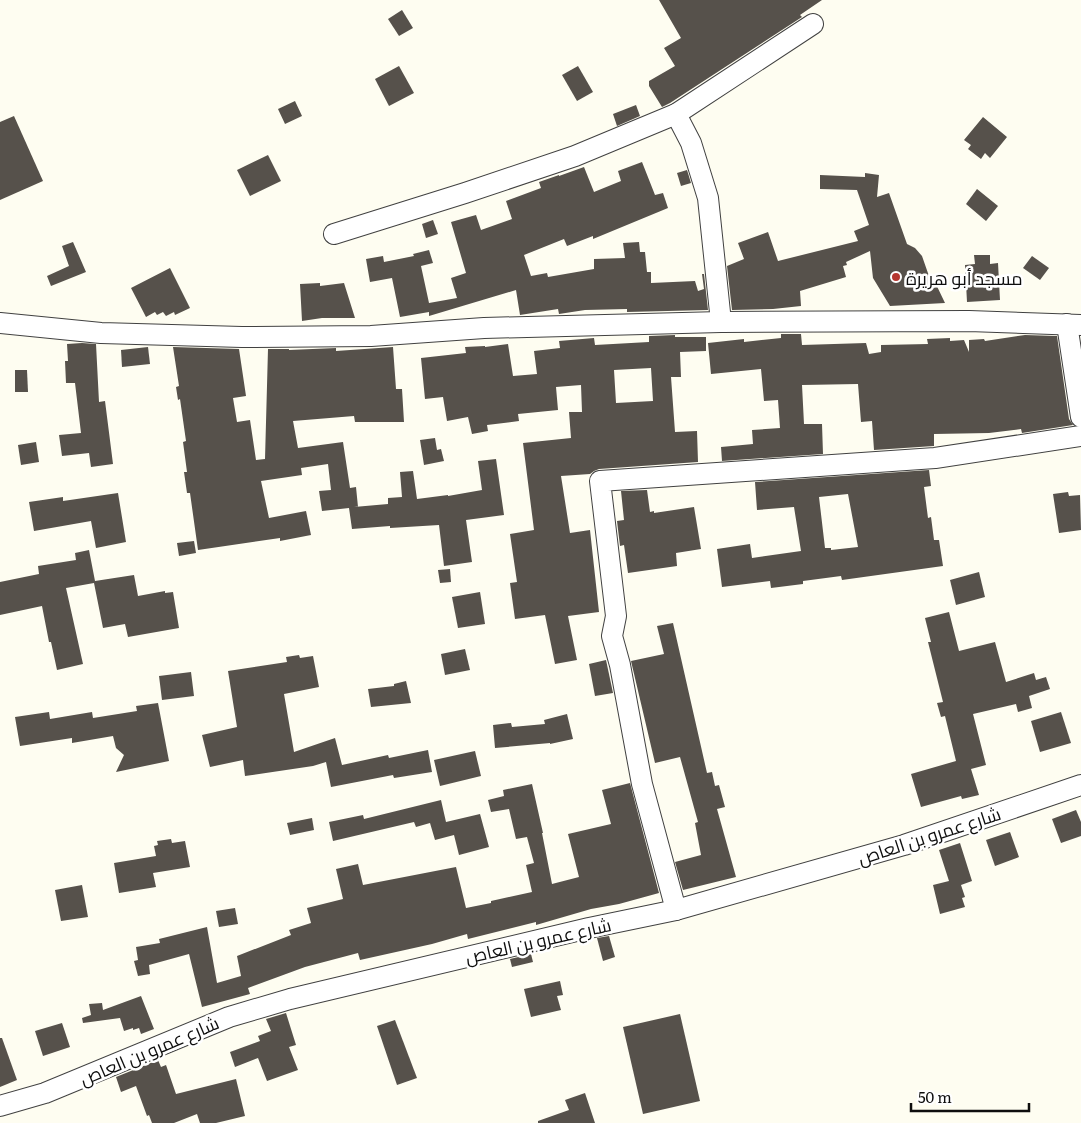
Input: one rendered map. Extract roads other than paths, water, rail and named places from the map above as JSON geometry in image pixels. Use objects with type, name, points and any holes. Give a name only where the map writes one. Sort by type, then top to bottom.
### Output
[{"type":"street","points":[[334,234],[574,156],[676,114],[813,24]]},
{"type":"street","points":[[676,114],[691,143],[708,198],[721,322]]},
{"type":"street","points":[[0,322],[101,332],[242,337],[371,336],[484,328],[721,322],[969,321],[1074,324],[1081,417]]},
{"type":"street","points":[[676,910],[642,784],[620,665],[612,636],[616,616],[600,481],[935,458],[1081,436]]},
{"type":"street","name":"شارع عمرو بن العاص","points":[[0,1106],[45,1093],[229,1017],[281,1001],[589,928],[676,910],[904,845],[1081,785]]},
{"type":"place","name":"مسجد أبو هريرة","points":[[896,277]]}]
